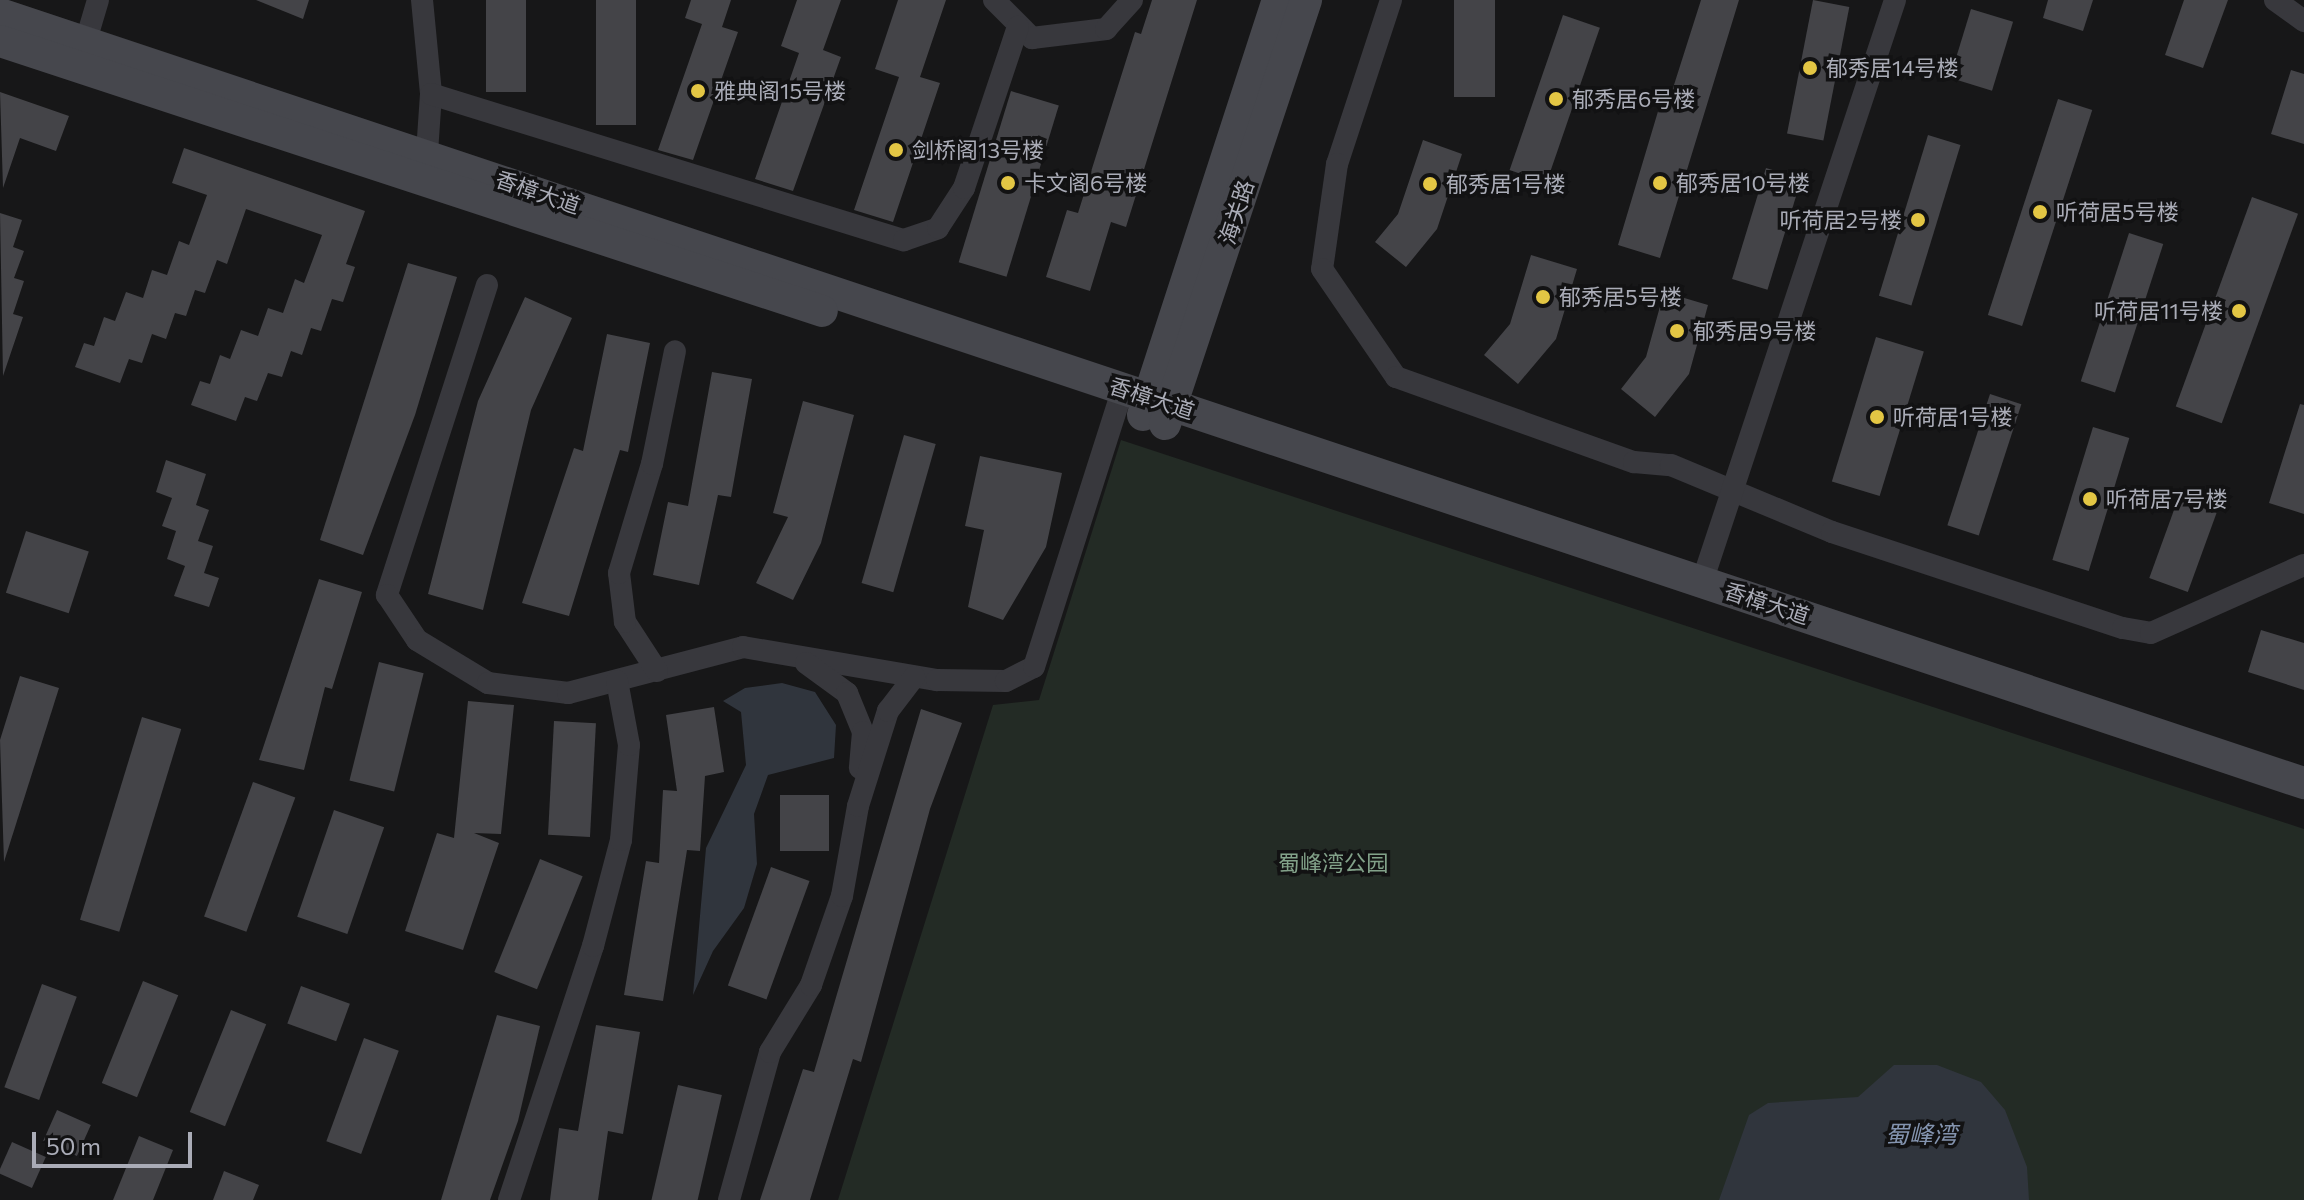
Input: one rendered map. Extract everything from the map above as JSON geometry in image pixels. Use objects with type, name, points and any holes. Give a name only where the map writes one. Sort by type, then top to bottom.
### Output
[{"type":"street","points":[[82,54],[98,0]]},
{"type":"street","points":[[422,0],[431,94],[425,168]]},
{"type":"street","points":[[994,0],[1032,38],[1106,29],[1132,0]]},
{"type":"street","name":"海关路","points":[[1145,406],[1278,0]]},
{"type":"street","name":"海关路","points":[[1145,406],[1306,0]]},
{"type":"street","points":[[1391,0],[1337,164],[1322,269],[1396,377],[1634,462],[1671,465],[1832,532],[2151,633],[2304,565]]},
{"type":"street","points":[[1702,582],[1895,0]]},
{"type":"street","points":[[2275,0],[2304,21]]},
{"type":"street","name":"香樟大道","points":[[0,14],[82,54],[1145,406],[2304,797]]},
{"type":"street","points":[[431,94],[904,240],[938,228],[964,188],[1018,27]]},
{"type":"street","name":"香樟大道","points":[[0,41],[82,54]]},
{"type":"street","points":[[487,285],[387,595],[417,640],[488,683],[568,693],[743,647],[914,677],[1006,681],[1034,667],[1145,406]]},
{"type":"street","points":[[657,671],[625,622],[619,573],[652,464],[675,351]]},
{"type":"street","name":"香樟大道","points":[[1145,406],[1702,582],[2304,783]]},
{"type":"street","points":[[729,1200],[770,1052],[811,985],[842,896],[858,806],[863,732],[847,693],[799,658]]},
{"type":"street","points":[[858,806],[888,711],[914,677]]},
{"type":"street","points":[[509,1200],[593,946],[621,840],[629,745],[617,681]]},
{"type":"green space","name":"蜀峰湾公园","points":[[1121,440],[2304,829],[2304,1200],[838,1200],[993,705],[1039,700]]},
{"type":"water","points":[[782,683],[815,692],[836,725],[834,758],[768,775],[754,814],[757,864],[744,908],[713,951],[693,995],[706,848],[746,765],[741,712],[723,701],[745,688]]},
{"type":"water","name":"蜀峰湾","points":[[1894,1065],[1937,1065],[1981,1082],[2005,1110],[2027,1167],[2029,1200],[1719,1200],[1749,1115],[1768,1103],[1858,1097]]},
{"type":"building","points":[[256,0],[309,0],[303,19]]},
{"type":"building","points":[[486,0],[526,0],[526,92],[486,92]]},
{"type":"building","points":[[596,0],[636,0],[636,125],[596,125]]},
{"type":"building","name":"雅典阁15号楼","points":[[691,0],[731,0],[722,27],[738,32],[693,160],[658,150],[702,24],[685,18]]},
{"type":"building","points":[[797,0],[841,0],[823,50],[841,57],[793,191],[755,179],[799,53],[781,46]]},
{"type":"building","name":"剑桥阁13号楼","points":[[898,0],[946,0],[920,77],[940,83],[893,222],[854,210],[899,77],[875,69]]},
{"type":"building","points":[[1152,0],[1197,0],[1126,227],[1111,222],[1090,291],[1046,277],[1067,210],[1078,213],[1135,32],[1141,34]]},
{"type":"building","points":[[1454,0],[1495,0],[1495,97],[1454,97]]},
{"type":"building","points":[[1701,0],[1739,0],[1660,258],[1618,245],[1659,108],[1666,110]]},
{"type":"building","name":"郁秀居14号楼","points":[[1813,0],[1849,7],[1823,141],[1787,134]]},
{"type":"building","points":[[2048,0],[2093,0],[2083,31],[2043,18]]},
{"type":"building","points":[[2184,0],[2228,0],[2203,68],[2165,55]]},
{"type":"building","points":[[1971,9],[2013,22],[1992,91],[1950,78]]},
{"type":"building","name":"郁秀居6号楼","points":[[1563,15],[1600,28],[1546,183],[1510,170]]},
{"type":"building","points":[[2291,70],[2304,74],[2304,144],[2271,134]]},
{"type":"building","name":"卡文阁6号楼","points":[[1011,91],[1059,106],[1006,277],[959,262]]},
{"type":"building","points":[[0,92],[69,116],[56,151],[20,138],[3,188]]},
{"type":"building","name":"听荷居5号楼","points":[[2058,99],[2092,110],[2022,326],[1988,315]]},
{"type":"building","name":"听荷居2号楼","points":[[1928,135],[1961,145],[1911,306],[1879,296]]},
{"type":"building","name":"郁秀居1号楼","points":[[1423,140],[1462,154],[1437,229],[1406,267],[1375,242],[1398,214]]},
{"type":"building","points":[[184,148],[365,211],[346,264],[355,267],[343,302],[332,299],[321,331],[311,328],[302,355],[291,351],[282,377],[268,373],[257,401],[245,397],[236,421],[191,405],[200,381],[210,384],[220,355],[230,359],[241,330],[258,336],[268,308],[283,313],[295,279],[304,283],[322,235],[246,209],[227,264],[217,260],[205,293],[195,290],[186,316],[175,313],[166,339],[152,334],[142,363],[129,359],[120,383],[75,367],[84,343],[94,346],[104,317],[115,321],[126,292],[143,298],[152,270],[167,275],[179,241],[189,245],[207,195],[172,183]]},
{"type":"building","points":[[1766,168],[1801,179],[1767,290],[1732,279]]},
{"type":"building","name":"听荷居11号楼","points":[[2252,197],[2298,214],[2222,423],[2176,407]]},
{"type":"building","points":[[0,213],[22,220],[13,247],[24,251],[14,278],[24,281],[13,314],[23,317],[3,376]]},
{"type":"building","points":[[2129,233],[2163,244],[2115,392],[2081,381]]},
{"type":"building","name":"郁秀居5号楼","points":[[1531,255],[1577,269],[1556,339],[1518,384],[1484,355],[1510,324]]},
{"type":"building","points":[[408,263],[457,277],[415,415],[363,555],[320,540]]},
{"type":"building","name":"郁秀居9号楼","points":[[1664,292],[1708,305],[1689,374],[1655,417],[1621,389],[1646,357]]},
{"type":"building","points":[[525,297],[572,318],[531,410],[483,610],[428,594],[478,401]]},
{"type":"building","points":[[607,334],[650,343],[628,452],[620,450],[569,616],[522,603],[574,448],[583,451]]},
{"type":"building","name":"听荷居1号楼","points":[[1876,337],[1924,352],[1880,496],[1832,481]]},
{"type":"building","points":[[712,372],[752,379],[731,497],[718,495],[699,585],[653,575],[668,502],[688,506]]},
{"type":"building","points":[[1990,394],[2021,404],[1979,535],[1947,525]]},
{"type":"building","points":[[803,401],[854,415],[821,543],[793,600],[756,583],[788,517],[773,513]]},
{"type":"building","points":[[2300,404],[2304,405],[2304,514],[2269,503]]},
{"type":"building","name":"听荷居7号楼","points":[[2093,427],[2129,438],[2089,571],[2052,560]]},
{"type":"building","points":[[904,435],[936,444],[893,592],[862,583]]},
{"type":"building","points":[[980,456],[1062,473],[1046,547],[1003,620],[968,607],[984,530],[965,526]]},
{"type":"building","points":[[166,460],[206,474],[196,505],[209,510],[198,541],[213,546],[204,573],[219,578],[209,607],[174,596],[185,566],[167,559],[176,531],[162,526],[172,498],[156,492]]},
{"type":"building","points":[[2178,499],[2217,513],[2188,592],[2149,578]]},
{"type":"building","points":[[26,531],[89,551],[69,613],[6,593]]},
{"type":"building","points":[[319,579],[362,592],[332,689],[325,687],[304,770],[259,760]]},
{"type":"building","points":[[2261,630],[2304,643],[2304,690],[2248,672]]},
{"type":"building","points":[[379,662],[424,673],[394,792],[349,780]]},
{"type":"building","points":[[20,676],[59,688],[4,862],[0,740]]},
{"type":"building","points":[[468,701],[514,705],[501,834],[474,833],[499,843],[463,950],[405,931],[437,833],[454,838]]},
{"type":"building","points":[[714,707],[724,772],[705,776],[700,851],[687,850],[663,1001],[624,995],[646,861],[659,863],[663,790],[677,791],[666,715]]},
{"type":"building","points":[[921,709],[962,723],[930,809],[861,1062],[853,1059],[810,1200],[760,1200],[803,1069],[814,1072]]},
{"type":"building","points":[[142,717],[181,729],[119,932],[80,920]]},
{"type":"building","points":[[554,721],[596,723],[590,837],[548,835]]},
{"type":"building","points":[[253,782],[295,797],[246,932],[204,916]]},
{"type":"building","points":[[780,795],[829,795],[829,851],[780,851]]},
{"type":"building","points":[[334,810],[384,827],[347,934],[297,917]]},
{"type":"building","points":[[540,859],[583,876],[537,989],[494,972]]},
{"type":"building","points":[[771,867],[810,881],[766,999],[728,985]]},
{"type":"building","points":[[143,981],[178,995],[137,1097],[102,1083]]},
{"type":"building","points":[[42,984],[77,997],[39,1100],[4,1087]]},
{"type":"building","points":[[301,986],[350,1004],[336,1041],[287,1024]]},
{"type":"building","points":[[231,1010],[266,1024],[225,1126],[190,1112]]},
{"type":"building","points":[[497,1015],[540,1026],[518,1121],[490,1200],[441,1200]]},
{"type":"building","points":[[596,1025],[640,1032],[623,1134],[608,1131],[598,1200],[550,1200],[559,1128],[578,1131]]},
{"type":"building","points":[[364,1038],[399,1051],[361,1154],[326,1141]]},
{"type":"building","points":[[678,1085],[722,1095],[698,1200],[651,1200]]},
{"type":"building","points":[[57,1110],[91,1125],[77,1156],[43,1141]]},
{"type":"building","points":[[139,1136],[173,1150],[153,1200],[113,1200]]},
{"type":"building","points":[[12,1142],[46,1157],[32,1188],[0,1174]]},
{"type":"building","points":[[224,1171],[259,1185],[253,1200],[213,1200]]},
{"type":"place","name":"郁秀居14号楼","points":[[1810,68]]},
{"type":"place","name":"雅典阁15号楼","points":[[698,91]]},
{"type":"place","name":"郁秀居6号楼","points":[[1556,99]]},
{"type":"place","name":"剑桥阁13号楼","points":[[896,150]]},
{"type":"place","name":"卡文阁6号楼","points":[[1008,183]]},
{"type":"place","name":"郁秀居10号楼","points":[[1660,183]]},
{"type":"place","name":"郁秀居1号楼","points":[[1430,184]]},
{"type":"place","name":"听荷居5号楼","points":[[2040,212]]},
{"type":"place","name":"听荷居2号楼","points":[[1918,220]]},
{"type":"place","name":"郁秀居5号楼","points":[[1543,297]]},
{"type":"place","name":"听荷居11号楼","points":[[2239,311]]},
{"type":"place","name":"郁秀居9号楼","points":[[1677,331]]},
{"type":"place","name":"听荷居1号楼","points":[[1877,417]]},
{"type":"place","name":"听荷居7号楼","points":[[2090,499]]}]
